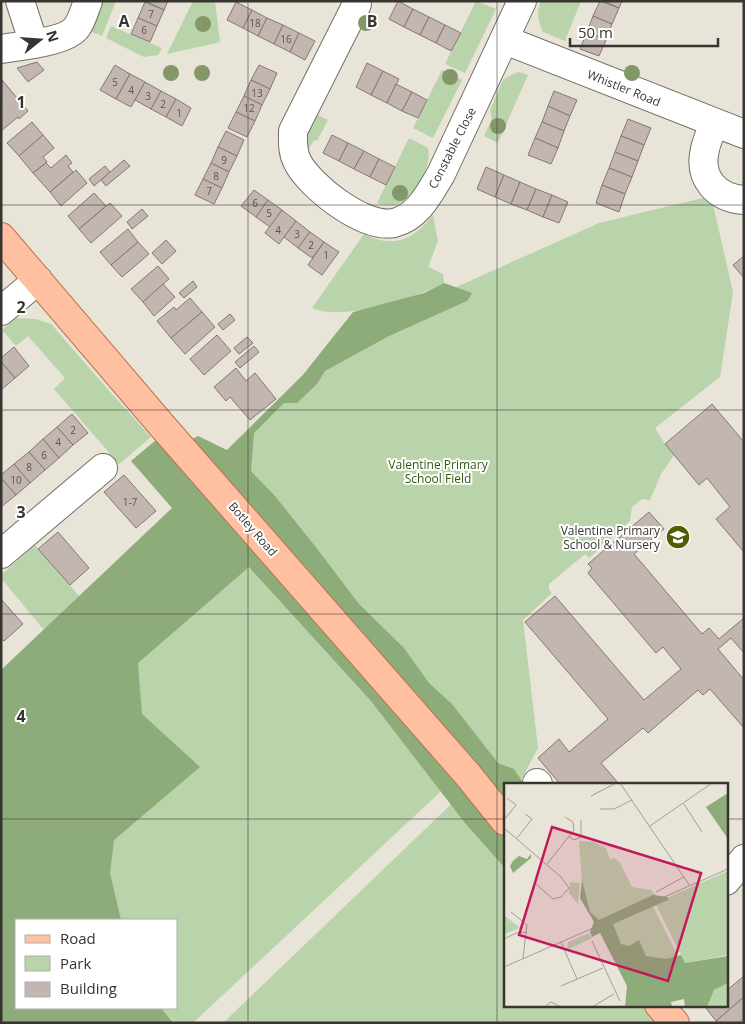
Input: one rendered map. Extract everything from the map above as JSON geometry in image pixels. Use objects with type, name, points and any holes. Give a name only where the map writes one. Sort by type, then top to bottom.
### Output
[{"type":"main road","name":"Botley Road","points":[[1,236],[171,436],[468,775],[504,820]]},
{"type":"main road","points":[[660,1006],[675,1023]]},
{"type":"street","points":[[20,1],[34,44]]},
{"type":"street","points":[[1,49],[63,37],[77,29],[88,1]]},
{"type":"street","name":"Constable Close","points":[[357,4],[294,130],[292,145],[296,160],[320,190],[354,213],[375,222],[393,223],[415,212],[441,174],[522,1]]},
{"type":"street","name":"Whistler Road","points":[[505,40],[744,134]]},
{"type":"street","points":[[714,123],[705,150],[704,167],[708,179],[712,187],[720,194],[744,200]]},
{"type":"street","points":[[1,311],[38,280]]},
{"type":"street","points":[[1,554],[102,468]]},
{"type":"street","points":[[728,878],[744,859]]},
{"type":"green space","points":[[97,1],[116,1],[102,36],[90,31]]},
{"type":"green space","points":[[193,1],[215,1],[220,42],[167,54]]},
{"type":"green space","points":[[476,1],[496,9],[465,73],[445,64]]},
{"type":"green space","points":[[541,1],[581,1],[565,41],[543,32],[538,17]]},
{"type":"green space","points":[[111,26],[162,48],[158,55],[144,57],[106,38]]},
{"type":"green space","points":[[442,70],[462,80],[433,138],[413,128]]},
{"type":"green space","points":[[519,72],[528,75],[498,143],[484,136],[492,119],[490,110],[503,80]]},
{"type":"green space","points":[[313,113],[328,120],[317,141],[314,140],[305,156],[302,148]]},
{"type":"green space","points":[[409,138],[428,148],[428,162],[424,172],[416,188],[408,198],[392,205],[377,203]]},
{"type":"green space","name":"Valentine Primary School Field","points":[[711,196],[733,292],[720,377],[655,428],[674,455],[661,474],[650,500],[642,499],[632,507],[630,521],[589,558],[585,554],[549,584],[549,590],[552,593],[523,620],[538,748],[520,783],[504,783],[227,450],[320,358],[374,324],[599,223]]},
{"type":"green space","points":[[433,215],[438,241],[428,267],[443,274],[444,283],[397,301],[359,310],[325,312],[312,308],[364,234],[385,241],[402,240],[418,231]]},
{"type":"green space","points":[[444,283],[472,293],[467,301],[389,336],[325,371],[317,384],[297,403],[284,403],[254,433],[251,471],[275,496],[359,604],[404,648],[429,683],[452,704],[498,763],[514,769],[523,783],[504,783],[504,867],[465,823],[371,701],[249,567],[138,663],[142,714],[200,767],[114,840],[110,873],[121,919],[15,919],[15,1009],[162,1009],[173,1023],[1,1023],[1,670],[172,508],[131,461],[156,440],[168,451],[198,436],[227,450],[302,376],[353,312],[424,293]]},
{"type":"green space","points":[[16,318],[36,319],[51,324],[151,437],[119,464],[54,389],[65,378],[28,336],[16,346],[2,330]]},
{"type":"green space","points":[[229,522],[454,779],[193,1023],[98,1023],[91,1009],[178,1009],[178,919],[42,919],[1,730]]},
{"type":"green space","points":[[35,545],[79,596],[44,630],[1,578],[1,575]]},
{"type":"green space","points":[[464,792],[504,839],[504,1006],[646,1006],[660,1023],[223,1023]]},
{"type":"building","points":[[145,1],[168,1],[164,10]]},
{"type":"building","points":[[398,1],[413,9],[404,27],[389,19]]},
{"type":"building","points":[[600,1],[619,8],[612,24],[593,16]]},
{"type":"building","points":[[603,1],[622,1],[619,8]]},
{"type":"building","points":[[145,2],[164,10],[157,26],[138,18]]},
{"type":"building","points":[[236,2],[252,10],[243,28],[227,20]]},
{"type":"building","points":[[413,9],[429,17],[420,35],[404,27]]},
{"type":"building","points":[[252,10],[267,18],[258,36],[243,28]]},
{"type":"building","points":[[593,16],[612,24],[606,40],[587,32]]},
{"type":"building","points":[[429,17],[445,25],[436,43],[420,35]]},
{"type":"building","points":[[138,18],[157,26],[150,42],[131,34]]},
{"type":"building","points":[[267,18],[283,25],[274,44],[258,36]]},
{"type":"building","points":[[283,25],[299,33],[290,52],[274,44]]},
{"type":"building","points":[[445,25],[461,33],[451,51],[436,43]]},
{"type":"building","points":[[587,32],[606,40],[599,56],[580,49]]},
{"type":"building","points":[[299,33],[315,41],[305,60],[290,52]]},
{"type":"building","points":[[37,62],[44,70],[28,82],[17,68]]},
{"type":"building","points":[[367,63],[383,71],[371,95],[356,87]]},
{"type":"building","points":[[115,65],[130,74],[116,99],[100,90]]},
{"type":"building","points":[[259,65],[277,73],[270,89],[251,80]]},
{"type":"building","points":[[383,71],[399,79],[387,103],[371,95]]},
{"type":"building","points":[[130,74],[145,82],[131,107],[116,99]]},
{"type":"building","points":[[2,80],[28,111],[1,131]]},
{"type":"building","points":[[251,80],[270,89],[262,105],[244,96]]},
{"type":"building","points":[[145,82],[161,91],[151,109],[135,100]]},
{"type":"building","points":[[396,84],[412,92],[402,111],[387,103]]},
{"type":"building","points":[[161,91],[176,99],[166,117],[151,109]]},
{"type":"building","points":[[554,91],[577,100],[570,116],[548,106]]},
{"type":"building","points":[[412,92],[427,100],[418,118],[402,111]]},
{"type":"building","points":[[244,96],[262,105],[255,121],[236,112]]},
{"type":"building","points":[[176,99],[191,108],[182,126],[166,117]]},
{"type":"building","points":[[548,106],[570,116],[564,131],[542,122]]},
{"type":"building","points":[[236,112],[255,121],[247,137],[228,128]]},
{"type":"building","points":[[628,119],[651,128],[644,145],[621,136]]},
{"type":"building","points":[[32,122],[43,135],[19,156],[7,143]]},
{"type":"building","points":[[542,122],[564,131],[558,148],[535,138]]},
{"type":"building","points":[[226,131],[244,140],[237,156],[218,147]]},
{"type":"building","points":[[43,135],[54,148],[43,157],[47,162],[33,173],[19,156]]},
{"type":"building","points":[[332,135],[348,143],[339,161],[323,153]]},
{"type":"building","points":[[621,136],[644,145],[638,161],[615,152]]},
{"type":"building","points":[[535,138],[558,148],[551,164],[528,155]]},
{"type":"building","points":[[348,143],[364,151],[354,169],[339,161]]},
{"type":"building","points":[[218,147],[237,156],[229,172],[211,163]]},
{"type":"building","points":[[364,151],[379,159],[370,177],[354,169]]},
{"type":"building","points":[[615,152],[638,161],[632,177],[609,168]]},
{"type":"building","points":[[66,155],[72,163],[68,166],[73,172],[50,192],[33,173],[46,163],[51,168]]},
{"type":"building","points":[[379,159],[395,167],[386,185],[370,177]]},
{"type":"building","points":[[124,160],[130,166],[106,186],[101,180]]},
{"type":"building","points":[[211,163],[229,172],[222,188],[203,179]]},
{"type":"building","points":[[105,166],[110,172],[94,186],[89,179]]},
{"type":"building","points":[[486,167],[504,175],[495,197],[477,189]]},
{"type":"building","points":[[609,168],[632,177],[625,194],[602,185]]},
{"type":"building","points":[[76,170],[87,183],[61,206],[50,192]]},
{"type":"building","points":[[504,175],[520,182],[511,204],[495,197]]},
{"type":"building","points":[[203,179],[222,188],[214,204],[195,195]]},
{"type":"building","points":[[520,182],[536,189],[527,210],[511,204]]},
{"type":"building","points":[[602,185],[625,194],[619,212],[596,203]]},
{"type":"building","points":[[536,189],[552,195],[543,217],[527,210]]},
{"type":"building","points":[[254,190],[268,200],[256,217],[241,206]]},
{"type":"building","points":[[94,193],[106,206],[79,229],[68,216]]},
{"type":"building","points":[[552,195],[568,202],[559,223],[543,217]]},
{"type":"building","points":[[268,200],[282,210],[270,227],[256,217]]},
{"type":"building","points":[[110,203],[122,216],[91,243],[79,229]]},
{"type":"building","points":[[142,209],[148,216],[132,229],[127,222]]},
{"type":"building","points":[[282,210],[296,221],[279,244],[265,233]]},
{"type":"building","points":[[296,221],[310,232],[298,248],[284,237]]},
{"type":"building","points":[[128,229],[138,242],[111,265],[100,252]]},
{"type":"building","points":[[310,232],[324,242],[312,258],[298,248]]},
{"type":"building","points":[[166,240],[176,251],[162,264],[152,253]]},
{"type":"building","points":[[138,242],[149,254],[122,277],[111,265]]},
{"type":"building","points":[[324,242],[339,252],[322,275],[308,265]]},
{"type":"building","points":[[744,256],[744,278],[733,265]]},
{"type":"building","points":[[158,266],[169,279],[143,302],[131,289]]},
{"type":"building","points":[[193,281],[197,287],[184,298],[179,293]]},
{"type":"building","points":[[163,284],[175,297],[154,316],[143,302]]},
{"type":"building","points":[[190,298],[202,312],[171,338],[157,321],[174,307],[176,310]]},
{"type":"building","points":[[202,312],[215,327],[185,354],[171,338]]},
{"type":"building","points":[[230,314],[235,320],[223,330],[218,324]]},
{"type":"building","points":[[217,335],[231,351],[204,375],[190,359]]},
{"type":"building","points":[[247,337],[253,343],[239,354],[234,348]]},
{"type":"building","points":[[254,346],[259,352],[240,368],[235,362]]},
{"type":"building","points":[[14,347],[29,366],[15,378],[1,362],[1,358]]},
{"type":"building","points":[[1,362],[15,378],[1,390]]},
{"type":"building","points":[[236,368],[246,381],[255,373],[276,399],[250,420],[230,397],[226,401],[214,387]]},
{"type":"building","points":[[712,404],[744,442],[744,552],[716,519],[730,507],[707,478],[699,485],[665,444]]},
{"type":"building","points":[[72,414],[88,433],[73,445],[57,427]]},
{"type":"building","points":[[57,427],[73,445],[59,458],[43,439]]},
{"type":"building","points":[[43,439],[59,458],[45,470],[29,452]]},
{"type":"building","points":[[29,452],[45,470],[30,483],[14,464]]},
{"type":"building","points":[[14,464],[30,483],[16,495],[1,478],[1,475]]},
{"type":"building","points":[[124,475],[156,511],[136,528],[104,492]]},
{"type":"building","points":[[1,478],[16,495],[1,507]]},
{"type":"building","points":[[649,512],[664,529],[634,554],[702,634],[709,628],[719,639],[744,618],[744,653],[731,638],[718,649],[744,680],[744,728],[710,689],[703,695],[698,690],[648,733],[643,728],[601,763],[618,783],[559,783],[538,758],[559,739],[569,752],[608,719],[525,622],[555,596],[644,700],[681,669],[663,647],[656,653],[588,573],[592,568],[588,564]]},
{"type":"building","points":[[58,532],[89,568],[70,585],[38,549]]},
{"type":"building","points":[[1,599],[23,624],[4,641],[1,639]]},
{"type":"building","points":[[744,976],[744,997],[716,1021],[706,1008],[708,1006],[728,1006],[728,989]]},
{"type":"building","points":[[744,997],[744,1018],[739,1023],[718,1023],[716,1021]]},
{"type":"place","name":"Valentine Primary School & Nursery","points":[[678,537]]}]
